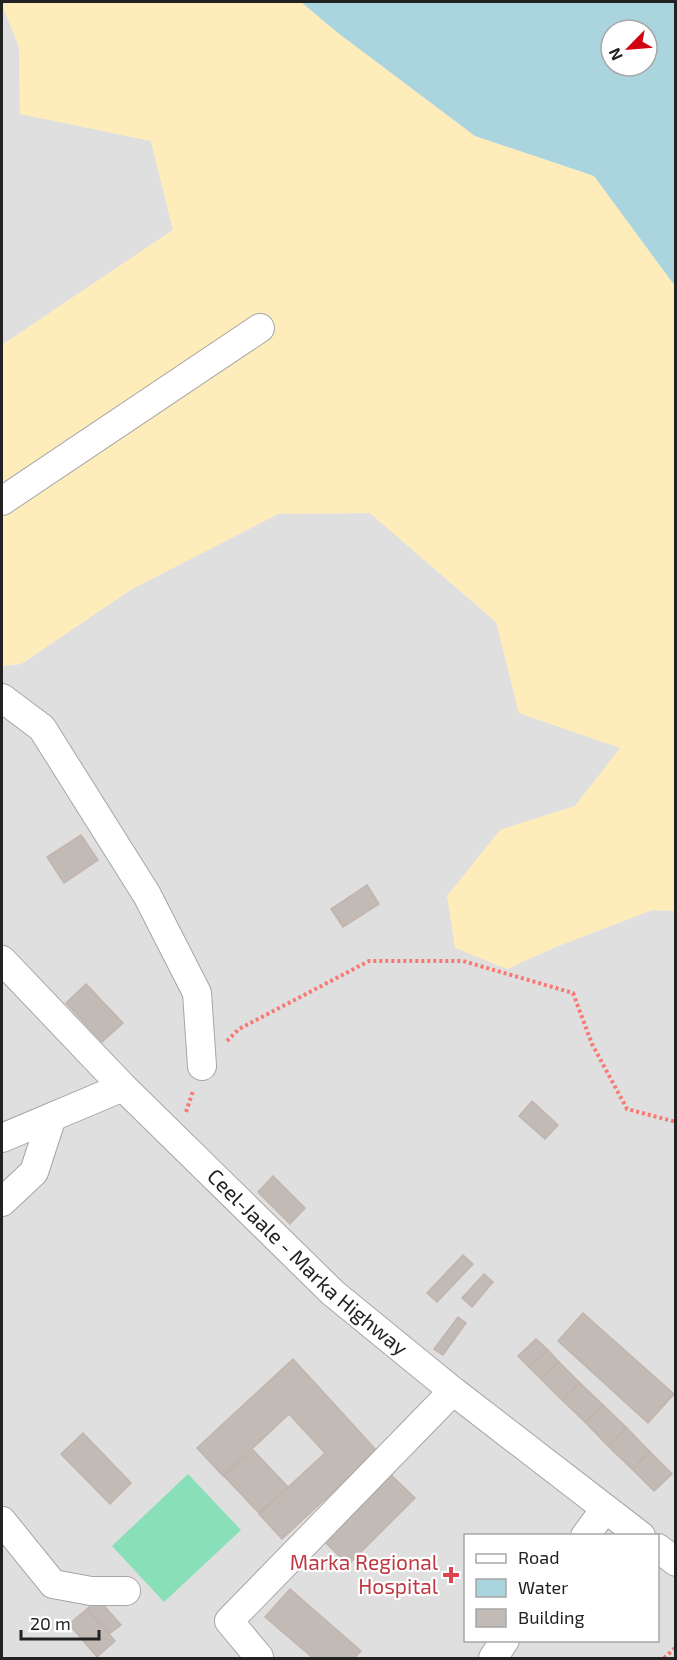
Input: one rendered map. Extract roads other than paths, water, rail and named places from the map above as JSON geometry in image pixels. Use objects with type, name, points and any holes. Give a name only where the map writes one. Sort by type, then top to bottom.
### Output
[{"type":"street","points":[[2,501],[260,328]]},
{"type":"street","points":[[2,698],[42,728],[147,895],[197,993],[202,1066]]},
{"type":"street","name":"Ceel-Jaale - Marka Highway","points":[[2,960],[123,1087],[333,1293],[453,1391],[638,1534]]},
{"type":"street","points":[[2,1138],[123,1087]]},
{"type":"street","points":[[2,1119],[41,1122]]},
{"type":"street","points":[[2,1202],[34,1172],[41,1122]]},
{"type":"street","points":[[261,1658],[229,1621],[453,1391]]},
{"type":"street","points":[[586,1534],[605,1509]]},
{"type":"street","points":[[2,1521],[53,1584],[91,1591],[126,1591]]},
{"type":"street","points":[[659,1550],[675,1562]]},
{"type":"street","points":[[493,1659],[504,1642]]},
{"type":"water","points":[[301,2],[675,2],[675,286],[594,176],[475,136],[338,33]]},
{"type":"place","name":"Marka Regional Hospital","points":[[451,1575]]}]
